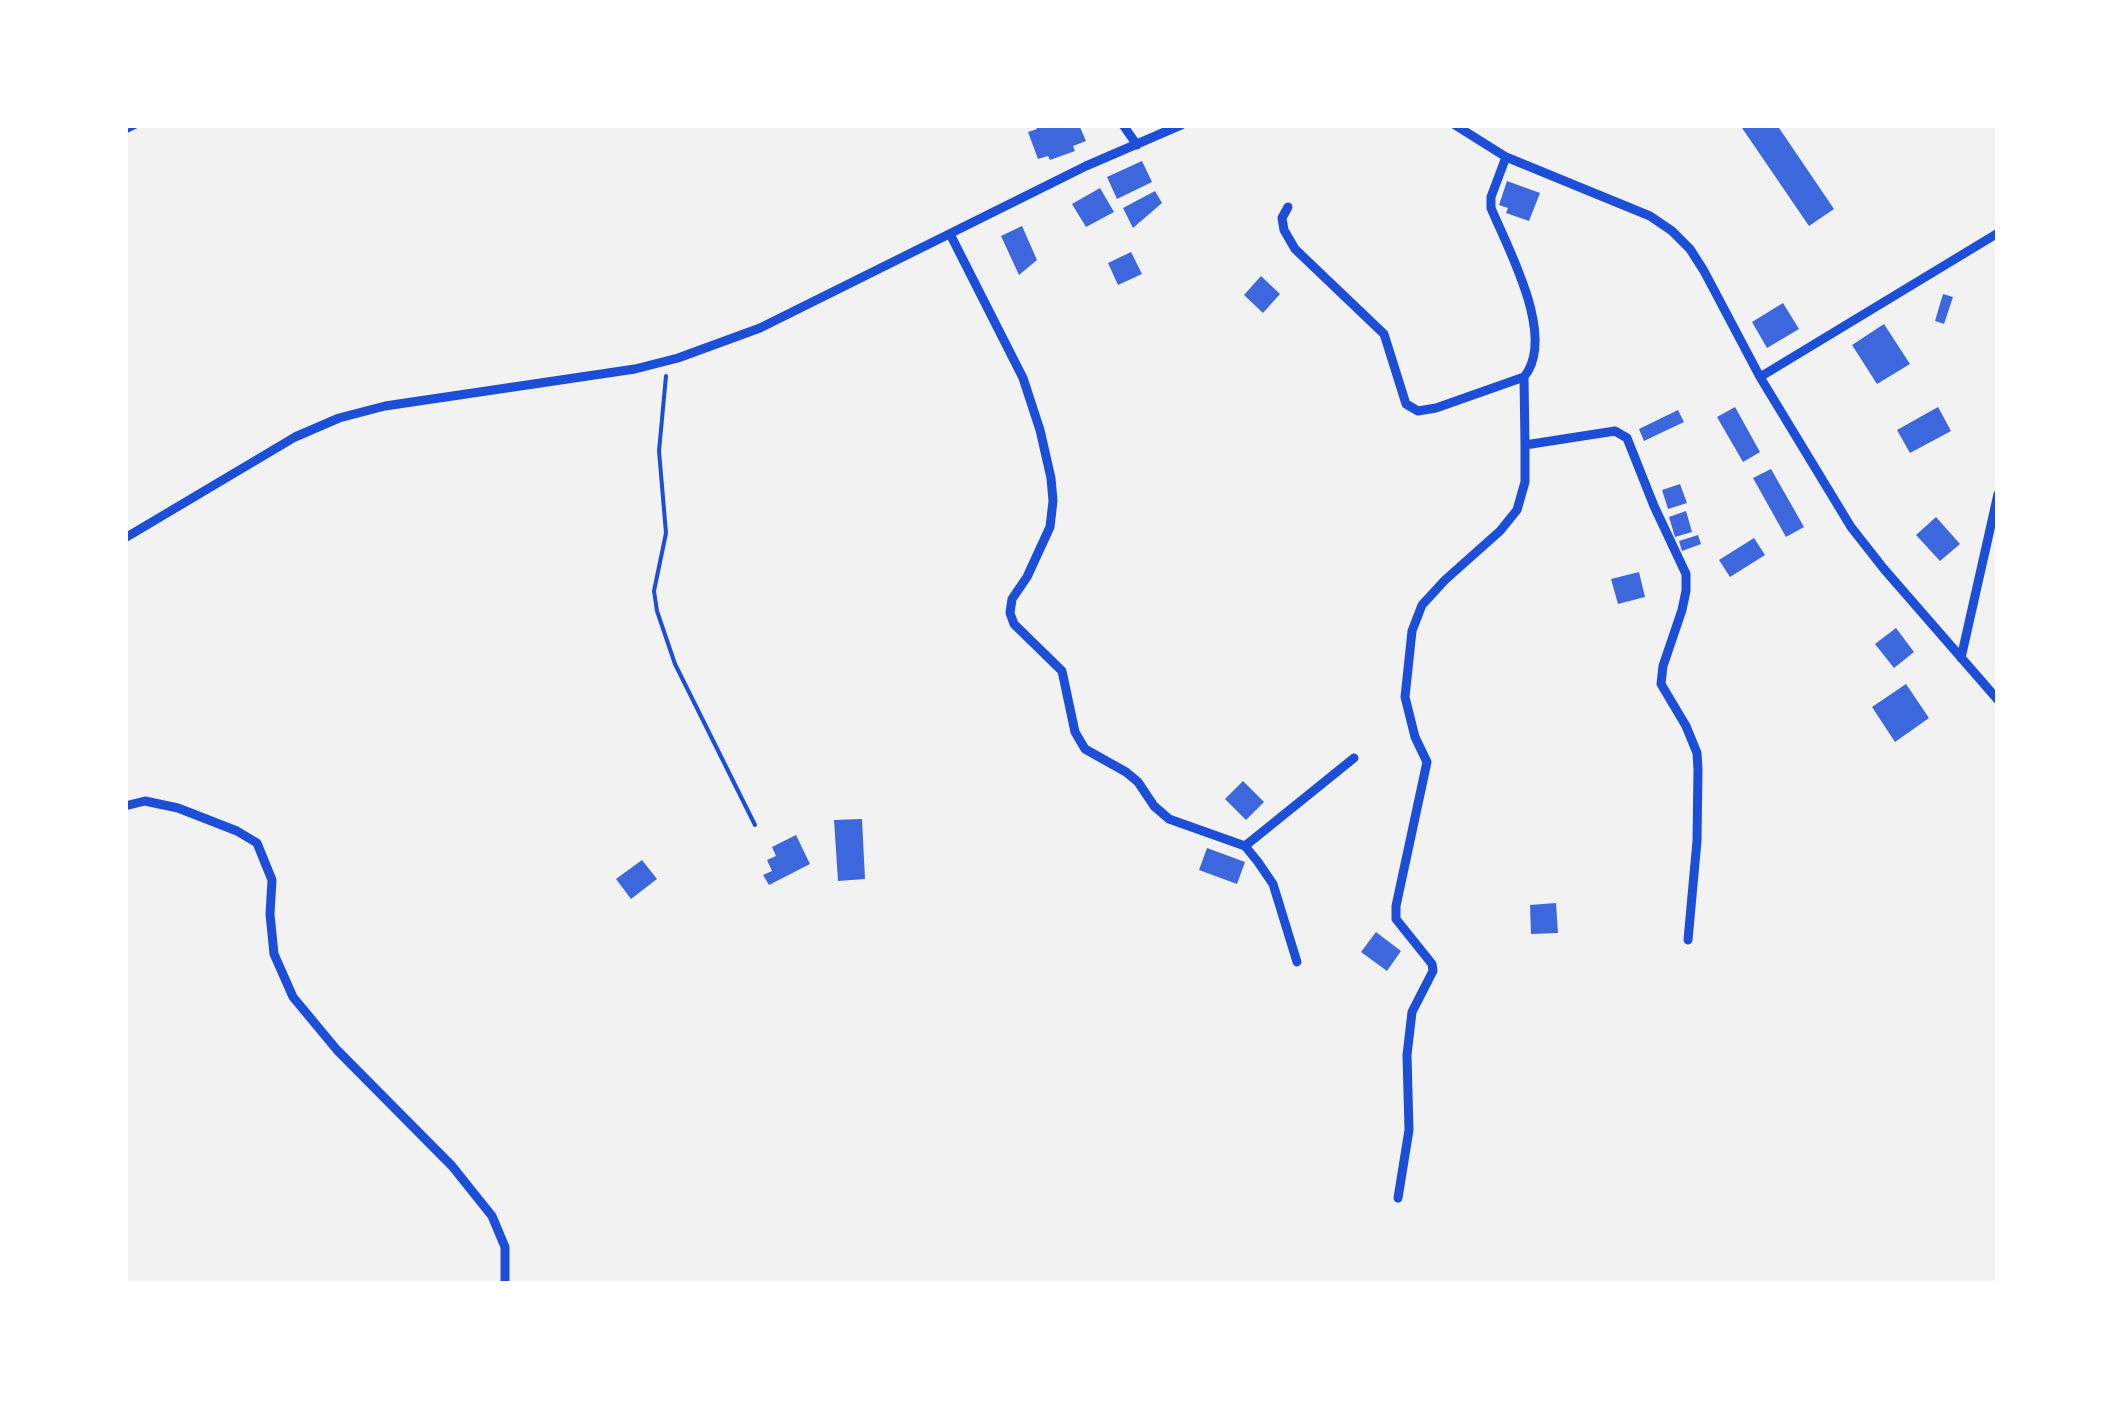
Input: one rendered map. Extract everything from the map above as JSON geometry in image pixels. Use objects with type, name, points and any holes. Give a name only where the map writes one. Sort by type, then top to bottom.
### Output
[{"type":"street","points":[[1122,125],[1137,145]]},
{"type":"street","points":[[125,538],[295,436],[339,418],[385,406],[592,376],[667,361],[720,344],[760,328],[1086,166],[1180,125]]},
{"type":"street","points":[[1455,125],[1506,157],[1650,216],[1690,249],[1760,378],[1859,538],[1998,700]]},
{"type":"street","points":[[1288,207],[1282,218],[1284,230],[1295,249],[1384,334],[1406,404],[1418,411],[1436,408],[1524,376],[1532,366],[1532,313],[1524,282],[1491,208],[1506,157]]},
{"type":"street","points":[[1760,378],[1998,232]]},
{"type":"street","points":[[950,234],[1023,378],[1051,478],[1050,528],[1012,599],[1010,613],[1014,624],[1062,670],[1076,732],[1085,749],[1126,772],[1170,819],[1245,846],[1272,884],[1297,962]]},
{"type":"street","points":[[1398,1198],[1408,1130],[1406,1056],[1412,1012],[1433,971],[1432,964],[1396,919],[1427,762],[1405,696],[1412,631],[1422,606],[1444,580],[1500,531],[1516,510],[1526,482],[1524,376]]},
{"type":"street","points":[[1525,445],[1615,431],[1627,438],[1686,574],[1682,610],[1662,684],[1697,753],[1697,841],[1688,940]]},
{"type":"street","points":[[1961,658],[1998,494]]},
{"type":"street","points":[[1245,846],[1354,758]]},
{"type":"street","points":[[125,806],[145,801],[178,808],[257,843],[272,880],[274,954],[293,997],[337,1050],[452,1166],[492,1216],[505,1247],[505,1284]]},
{"type":"path","points":[[125,132],[139,125]]},
{"type":"path","points":[[667,361],[658,452],[666,533],[654,591],[657,611],[675,664],[755,824]]},
{"type":"building","points":[[1035,125],[1079,125],[1086,141],[1073,146],[1075,151],[1050,160],[1048,156],[1038,159],[1028,132],[1037,129]]},
{"type":"building","points":[[1740,125],[1777,125],[1834,209],[1809,226]]},
{"type":"building","points":[[1142,161],[1152,182],[1117,199],[1107,177]]},
{"type":"building","points":[[1507,181],[1540,193],[1529,221],[1506,213],[1508,208],[1499,205]]},
{"type":"building","points":[[1100,188],[1114,212],[1086,227],[1072,204]]},
{"type":"building","points":[[1155,191],[1162,203],[1133,228],[1123,208]]},
{"type":"building","points":[[1022,226],[1037,260],[1019,275],[1001,236]]},
{"type":"building","points":[[1131,252],[1142,274],[1118,285],[1108,263]]},
{"type":"building","points":[[1261,276],[1280,294],[1263,313],[1244,295]]},
{"type":"building","points":[[1943,294],[1953,297],[1944,324],[1935,321]]},
{"type":"building","points":[[1783,303],[1799,329],[1767,348],[1752,322]]},
{"type":"building","points":[[1884,324],[1910,364],[1877,384],[1852,345]]},
{"type":"building","points":[[1735,407],[1760,452],[1743,462],[1717,417]]},
{"type":"building","points":[[1938,407],[1951,431],[1910,453],[1897,430]]},
{"type":"building","points":[[1678,410],[1684,422],[1644,441],[1639,429]]},
{"type":"building","points":[[1771,469],[1804,527],[1786,537],[1753,478]]},
{"type":"building","points":[[1680,484],[1687,503],[1668,509],[1662,490]]},
{"type":"building","points":[[1686,511],[1692,532],[1675,537],[1669,517]]},
{"type":"building","points":[[1936,517],[1960,544],[1940,561],[1916,535]]},
{"type":"building","points":[[1698,535],[1701,544],[1682,551],[1679,541]]},
{"type":"building","points":[[1754,538],[1765,555],[1730,577],[1719,560]]},
{"type":"building","points":[[1639,572],[1645,597],[1618,604],[1611,579]]},
{"type":"building","points":[[1896,628],[1914,652],[1894,668],[1875,644]]},
{"type":"building","points":[[1906,684],[1929,718],[1895,742],[1872,707]]},
{"type":"building","points":[[1243,781],[1264,802],[1246,820],[1225,799]]},
{"type":"building","points":[[862,819],[865,879],[838,881],[834,820]]},
{"type":"building","points":[[796,835],[810,864],[769,885],[763,875],[772,871],[767,860],[776,856],[772,847]]},
{"type":"building","points":[[1207,848],[1245,862],[1237,884],[1199,870]]},
{"type":"building","points":[[642,860],[657,879],[631,899],[616,879]]},
{"type":"building","points":[[1556,903],[1558,933],[1531,934],[1530,905]]},
{"type":"building","points":[[1376,932],[1401,951],[1387,971],[1361,952]]}]
